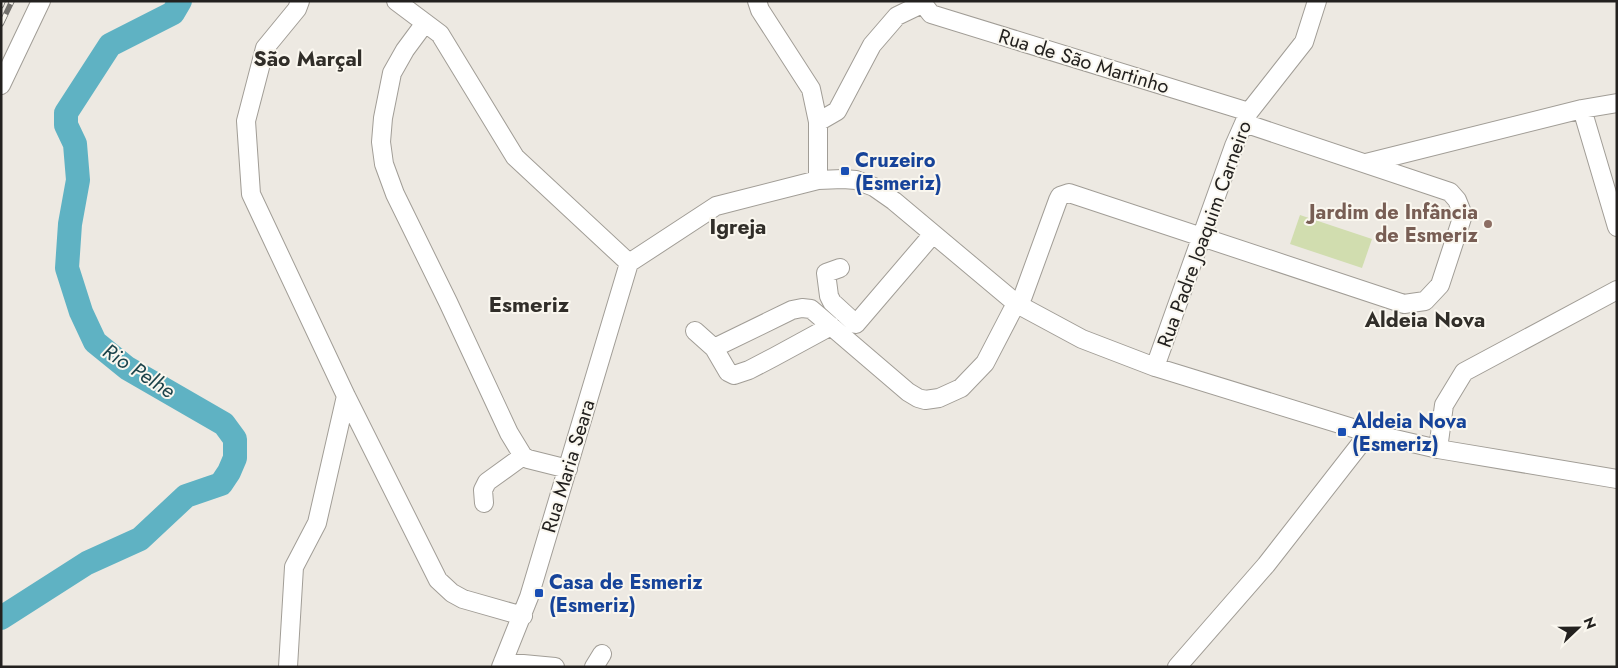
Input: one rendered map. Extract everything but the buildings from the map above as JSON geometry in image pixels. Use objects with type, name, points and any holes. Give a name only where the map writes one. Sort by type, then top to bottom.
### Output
[{"type":"street","points":[[1,85],[41,1]]},
{"type":"street","points":[[300,1],[297,9],[265,48],[246,121],[251,194],[346,396],[438,580],[463,600],[523,616]]},
{"type":"street","points":[[396,1],[440,34],[515,157],[629,263],[716,206],[818,180],[843,178],[856,180],[874,187],[894,201],[1017,304],[1082,339],[1155,367],[1369,433],[1438,449],[1617,478]]},
{"type":"street","points":[[757,1],[760,10],[811,89],[818,122],[818,180]]},
{"type":"street","name":"Rua Padre Joaquim Carneiro","points":[[1155,367],[1234,146],[1247,118],[1304,42],[1317,1]]},
{"type":"street","points":[[818,122],[837,111],[872,45],[897,16],[922,3]]},
{"type":"street","name":"Rua de São Martinho","points":[[922,3],[931,14],[1247,118],[1366,163],[1450,192],[1457,200],[1463,214],[1440,285],[1425,301],[1404,304],[1069,194],[1064,194],[1058,200],[1035,267],[1023,296],[1017,304]]},
{"type":"street","points":[[425,23],[405,50],[392,73],[383,118],[381,142],[384,164],[395,194],[509,433],[523,456],[568,469]]},
{"type":"street","points":[[1366,163],[1617,102]]},
{"type":"street","points":[[1582,109],[1617,227]]},
{"type":"street","points":[[840,268],[826,273],[829,296],[832,302],[856,324],[933,234]]},
{"type":"street","name":"Rua Maria Seara","points":[[502,664],[523,616],[629,263]]},
{"type":"street","points":[[1438,449],[1444,405],[1464,372],[1617,290]]},
{"type":"street","points":[[714,348],[792,310],[811,308],[908,392],[925,400],[939,398],[961,388],[985,363],[1017,304]]},
{"type":"street","points":[[695,331],[714,348],[728,372],[740,374],[774,358],[831,326]]},
{"type":"street","points":[[288,667],[294,567],[317,523],[346,396]]},
{"type":"street","points":[[1177,667],[1266,565],[1369,433]]},
{"type":"street","points":[[484,503],[483,490],[487,482],[523,456]]},
{"type":"street","points":[[502,664],[555,667]]},
{"type":"green space","points":[[1300,215],[1372,239],[1362,268],[1290,244]]},
{"type":"waterway","name":"Rio Pelhe","points":[[1,618],[87,563],[140,539],[186,496],[221,484],[235,458],[235,439],[224,424],[127,368],[95,342],[81,312],[67,268],[70,224],[78,180],[75,144],[66,125],[66,113],[110,45],[173,13],[180,1]]},
{"type":"railway","points":[[1,6],[3,1]]},
{"type":"railway","points":[[1,24],[12,1]]},
{"type":"place","name":"Cruzeiro (Esmeriz)","points":[[845,171]]},
{"type":"place","name":"Jardim de Infância de Esmeriz","points":[[1488,224]]},
{"type":"place","name":"Aldeia Nova (Esmeriz)","points":[[1342,432]]},
{"type":"place","name":"Casa de Esmeriz (Esmeriz)","points":[[539,593]]},
{"type":"district","name":"São Marçal","points":[[308,59]]},
{"type":"district","name":"Igreja","points":[[738,227]]},
{"type":"district","name":"Esmeriz","points":[[529,304]]},
{"type":"district","name":"Aldeia Nova","points":[[1425,320]]}]
